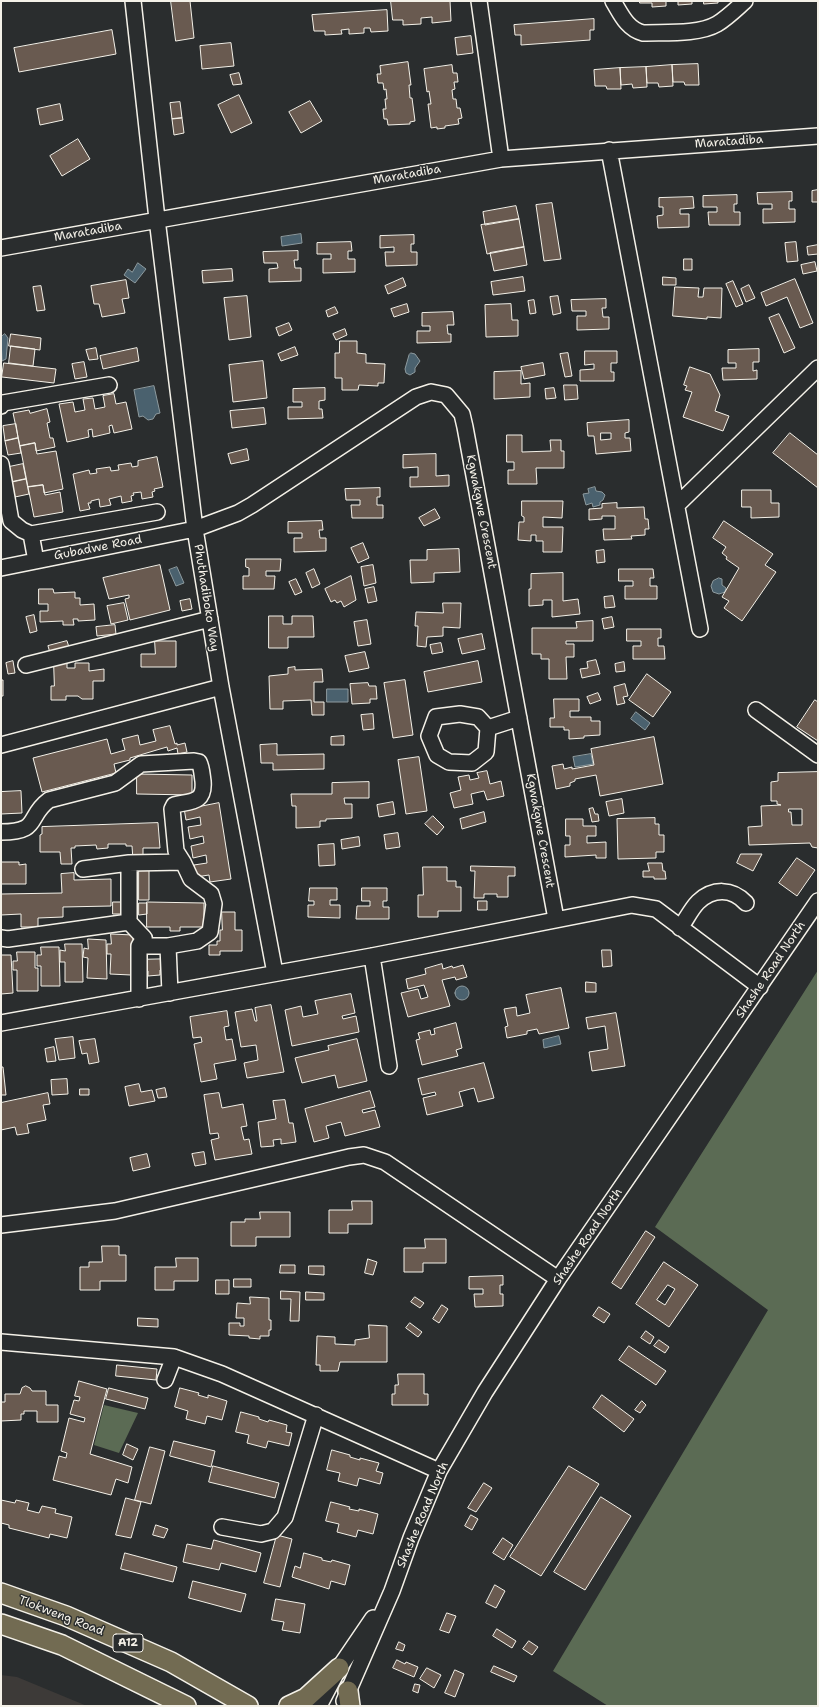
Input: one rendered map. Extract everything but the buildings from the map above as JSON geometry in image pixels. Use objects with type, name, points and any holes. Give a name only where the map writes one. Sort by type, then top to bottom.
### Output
[{"type":"main road","name":"Tlokweng Road","points":[[1,1593],[66,1616],[171,1662],[250,1706]]},
{"type":"main road","name":"A12","points":[[1,1624],[62,1645],[186,1706]]},
{"type":"main road","points":[[289,1706],[306,1698],[339,1668]]},
{"type":"street","name":"Phuthadiboko Way","points":[[133,1],[157,219],[195,529],[221,687],[275,973]]},
{"type":"street","points":[[479,1],[501,159]]},
{"type":"street","points":[[612,1],[630,28],[634,31],[643,33],[701,30],[711,27],[718,24],[746,1]]},
{"type":"street","name":"Maratadiba","points":[[1,248],[157,219],[501,159],[818,136]]},
{"type":"street","points":[[609,150],[700,629]]},
{"type":"street","points":[[677,505],[818,368]]},
{"type":"street","points":[[1,406],[3,403],[109,385]]},
{"type":"street","name":"Kgwakgwe Crescent","points":[[195,529],[238,513],[252,505],[416,397],[431,392],[446,395],[462,414],[465,427],[556,919]]},
{"type":"street","points":[[1,464],[11,521],[22,530],[31,534],[157,512]]},
{"type":"street","name":"Gubadwe Road","points":[[1,568],[195,529]]},
{"type":"street","points":[[31,534],[36,561]]},
{"type":"street","points":[[26,666],[210,619]]},
{"type":"street","points":[[1,744],[221,687]]},
{"type":"street","points":[[756,710],[818,755]]},
{"type":"street","points":[[488,728],[519,718]]},
{"type":"street","points":[[1,832],[16,832],[24,829],[30,825],[44,803],[49,800],[114,783],[141,764],[196,761],[201,766],[203,792],[193,802],[175,804],[172,807],[176,851],[183,862],[190,879],[211,894],[214,904],[210,932],[197,941],[168,946],[139,946]]},
{"type":"street","points":[[83,869],[129,863],[183,862]]},
{"type":"street","points":[[129,863],[129,922],[144,938],[139,946],[139,999]]},
{"type":"street","points":[[680,928],[698,903],[708,895],[719,891],[730,893],[746,903]]},
{"type":"street","name":"Shashe Road North","points":[[347,1701],[439,1471],[485,1392],[558,1279],[818,901]]},
{"type":"street","points":[[1,1023],[372,956],[632,905],[656,909],[760,987]]},
{"type":"street","points":[[1,938],[8,939],[129,922]]},
{"type":"street","points":[[168,946],[170,993]]},
{"type":"street","points":[[372,956],[389,1066]]},
{"type":"street","points":[[1,1225],[114,1211],[349,1157],[364,1155],[385,1162],[558,1279]]},
{"type":"street","points":[[1,1342],[174,1357],[222,1374],[439,1471]]},
{"type":"street","points":[[165,1380],[174,1357]]},
{"type":"street","points":[[222,1527],[261,1534],[273,1530],[285,1517],[316,1415]]},
{"type":"street","name":"Shashe Road North","points":[[320,1706],[339,1668],[392,1591]]},
{"type":"shaded area","points":[[1,1675],[17,1677],[87,1706],[1,1706]]},
{"type":"green space","points":[[818,970],[818,1706],[608,1706],[553,1671],[768,1310],[655,1227]]},
{"type":"green space","points":[[104,1405],[138,1413],[119,1453],[94,1445]]},
{"type":"water","points":[[301,234],[302,243],[282,246],[281,237]]},
{"type":"water","points":[[138,263],[146,269],[135,283],[124,275],[128,269],[132,272]]},
{"type":"water","points":[[5,334],[8,338],[6,359],[2,361],[1,337]]},
{"type":"water","points":[[411,353],[415,354],[420,361],[415,368],[415,372],[410,375],[406,373],[405,369]]},
{"type":"water","points":[[154,386],[160,413],[156,414],[153,419],[148,420],[143,416],[139,417],[134,390]]},
{"type":"water","points":[[595,487],[596,491],[602,492],[605,495],[603,500],[600,502],[600,505],[593,507],[592,503],[586,505],[583,494],[589,493],[588,489]]},
{"type":"water","points":[[177,567],[184,583],[176,586],[169,570]]},
{"type":"water","points":[[719,578],[722,579],[722,585],[726,588],[725,592],[719,594],[713,592],[711,586],[713,581]]},
{"type":"water","points":[[327,689],[348,689],[348,702],[327,702]]},
{"type":"water","points":[[636,712],[650,723],[645,730],[631,719]]},
{"type":"water","points":[[591,754],[593,764],[575,767],[573,757]]},
{"type":"water","points":[[459,986],[465,986],[469,990],[469,996],[465,1000],[459,1000],[455,996],[455,990]]},
{"type":"water","points":[[559,1036],[561,1044],[544,1048],[543,1040]]}]
